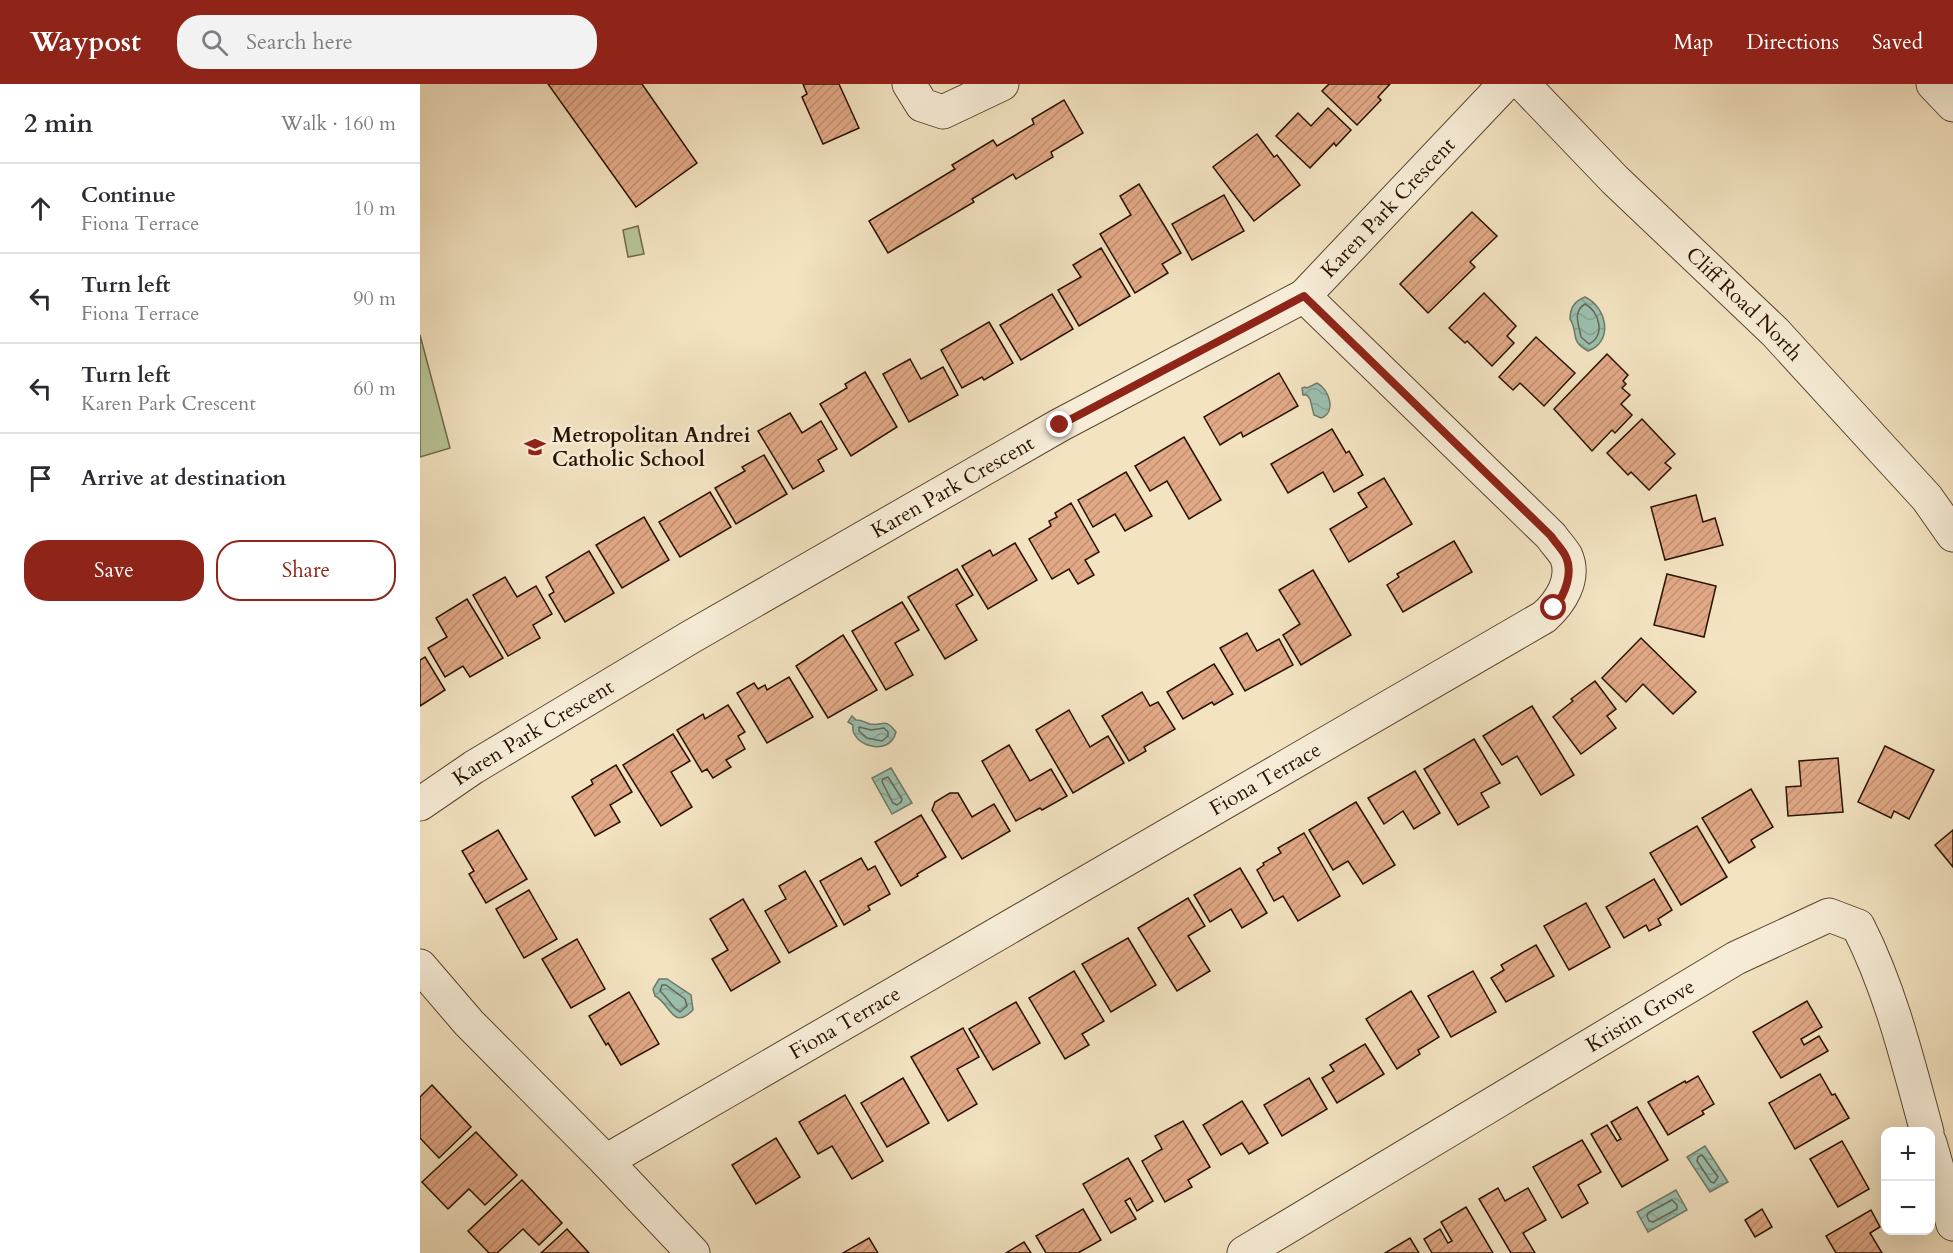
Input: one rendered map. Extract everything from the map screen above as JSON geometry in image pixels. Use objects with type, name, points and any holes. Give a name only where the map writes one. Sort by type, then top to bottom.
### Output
[{"type":"street","points":[[909,84],[922,105],[943,112],[1002,84]]},
{"type":"street","name":"Karen Park Crescent","points":[[420,804],[474,766],[689,638],[1060,425],[1304,296],[1505,84]]},
{"type":"street","name":"Cliff Road North","points":[[1523,84],[1615,180],[1775,332],[1927,498],[1953,535]]},
{"type":"street","points":[[1933,84],[1953,105]]},
{"type":"street","name":"Fiona Terrace","points":[[606,1161],[1544,617],[1561,599],[1568,577],[1566,557],[1551,536],[1304,296]]},
{"type":"street","name":"Kristin Grove","points":[[1244,1253],[1736,958],[1829,915],[1858,926],[1874,956],[1897,1024],[1926,1127]]},
{"type":"street","points":[[420,966],[469,1023],[606,1161],[693,1253]]},
{"type":"street","points":[[1935,1161],[1953,1224]]},
{"type":"shaded area","points":[[638,226],[644,254],[628,257],[623,230]]},
{"type":"shaded area","points":[[420,335],[450,448],[420,457]]},
{"type":"water","points":[[1585,297],[1598,308],[1604,324],[1602,340],[1588,351],[1578,344],[1570,319],[1574,305]]},
{"type":"water","points":[[1317,383],[1325,390],[1330,401],[1329,411],[1321,418],[1314,415],[1310,399],[1307,395],[1303,395],[1302,388]]},
{"type":"water","points":[[852,716],[856,720],[874,725],[889,724],[896,732],[886,745],[870,746],[863,743],[853,732],[853,725],[848,722]]},
{"type":"water","points":[[891,768],[912,803],[892,814],[872,778]]},
{"type":"water","points":[[659,979],[667,979],[691,995],[693,1010],[680,1018],[672,1014],[655,996],[653,989]]},
{"type":"water","points":[[1705,1146],[1728,1182],[1710,1192],[1687,1157]]},
{"type":"water","points":[[1676,1190],[1687,1210],[1648,1232],[1637,1212]]},
{"type":"building","points":[[548,84],[642,84],[697,163],[636,207]]},
{"type":"building","points":[[803,84],[839,84],[859,128],[823,144],[802,97],[807,94]]},
{"type":"building","points":[[1329,84],[1390,84],[1378,97],[1381,100],[1357,125],[1322,91]]},
{"type":"building","points":[[1064,100],[1083,133],[1051,152],[1053,157],[1016,179],[1013,174],[972,199],[974,202],[888,253],[869,221],[955,169],[952,165],[993,140],[997,146],[1034,124],[1032,119]]},
{"type":"building","points":[[1328,108],[1351,130],[1336,146],[1334,143],[1310,168],[1276,136],[1298,113],[1311,126]]},
{"type":"building","points":[[1257,134],[1274,157],[1277,155],[1300,185],[1254,221],[1213,167]]},
{"type":"building","points":[[1139,184],[1181,253],[1162,264],[1168,273],[1135,293],[1100,234],[1131,215],[1120,196]]},
{"type":"building","points":[[1224,195],[1244,231],[1192,260],[1172,224]]},
{"type":"building","points":[[1472,212],[1497,236],[1470,262],[1475,267],[1428,313],[1400,284]]},
{"type":"building","points":[[1101,248],[1130,296],[1079,326],[1058,290],[1081,277],[1073,265]]},
{"type":"building","points":[[1484,293],[1516,326],[1507,336],[1514,343],[1492,366],[1467,341],[1465,343],[1449,328]]},
{"type":"building","points":[[1052,294],[1073,329],[1021,360],[1000,325]]},
{"type":"building","points":[[989,322],[1013,363],[984,380],[982,377],[962,388],[941,350]]},
{"type":"building","points":[[1536,337],[1575,373],[1544,406],[1520,383],[1513,390],[1499,377]]},
{"type":"building","points":[[1607,354],[1628,375],[1623,381],[1626,384],[1622,388],[1630,395],[1621,404],[1632,415],[1615,433],[1612,430],[1592,451],[1554,409]]},
{"type":"building","points":[[910,359],[921,379],[943,367],[958,395],[909,422],[883,374]]},
{"type":"building","points":[[865,372],[897,427],[851,456],[820,404],[847,388],[845,384]]},
{"type":"building","points":[[1279,373],[1298,406],[1243,437],[1241,432],[1220,445],[1204,417]]},
{"type":"building","points":[[790,413],[802,433],[821,421],[837,449],[818,460],[824,471],[793,489],[758,431]]},
{"type":"building","points":[[1642,419],[1675,454],[1665,463],[1671,468],[1649,490],[1631,472],[1628,475],[1607,453]]},
{"type":"building","points":[[1332,429],[1346,453],[1349,451],[1363,475],[1334,492],[1323,472],[1288,493],[1271,464]]},
{"type":"building","points":[[1184,437],[1221,500],[1189,519],[1167,481],[1150,491],[1135,466]]},
{"type":"building","points":[[764,455],[787,494],[736,524],[715,488],[745,471],[742,467]]},
{"type":"building","points":[[1126,472],[1152,516],[1125,531],[1115,514],[1093,527],[1078,500]]},
{"type":"building","points":[[1384,478],[1412,524],[1349,562],[1330,529],[1367,507],[1358,493]]},
{"type":"building","points":[[710,492],[731,527],[680,557],[659,522]]},
{"type":"building","points":[[1696,495],[1703,522],[1715,518],[1723,545],[1665,560],[1651,507]]},
{"type":"building","points":[[1071,503],[1099,552],[1085,560],[1094,575],[1078,584],[1069,569],[1052,579],[1029,539],[1051,526],[1049,521],[1057,517],[1055,513]]},
{"type":"building","points":[[644,517],[669,560],[622,588],[596,545]]},
{"type":"building","points":[[1454,541],[1472,572],[1403,612],[1387,585],[1399,577],[1397,574]]},
{"type":"building","points":[[1015,543],[1037,580],[988,609],[962,566],[990,550],[993,556]]},
{"type":"building","points":[[589,551],[614,593],[565,622],[549,595],[554,592],[546,577]]},
{"type":"building","points":[[957,569],[973,595],[956,605],[977,640],[945,659],[908,597]]},
{"type":"building","points":[[1313,570],[1351,635],[1301,665],[1283,635],[1300,624],[1279,590]]},
{"type":"building","points":[[1667,574],[1716,586],[1704,637],[1654,625]]},
{"type":"building","points":[[505,577],[517,597],[536,586],[552,614],[533,625],[540,638],[508,656],[473,595]]},
{"type":"building","points":[[467,599],[503,658],[470,677],[463,666],[445,677],[428,648],[447,637],[436,618]]},
{"type":"building","points":[[902,602],[919,630],[895,643],[913,675],[886,690],[852,631]]},
{"type":"building","points":[[1247,633],[1257,651],[1279,639],[1293,665],[1245,691],[1220,648]]},
{"type":"building","points":[[843,635],[877,690],[828,718],[796,666]]},
{"type":"building","points":[[1641,638],[1696,692],[1673,714],[1643,684],[1626,702],[1602,678]]},
{"type":"building","points":[[425,657],[445,690],[420,706],[420,660]]},
{"type":"building","points":[[1214,664],[1233,694],[1214,705],[1212,702],[1183,719],[1167,692]]},
{"type":"building","points":[[789,677],[813,717],[767,743],[737,693],[754,683],[758,689],[765,685],[767,690]]},
{"type":"building","points":[[1595,681],[1616,709],[1607,716],[1616,728],[1581,754],[1553,717],[1573,701],[1571,699]]},
{"type":"building","points":[[1142,692],[1150,706],[1158,702],[1175,729],[1144,747],[1146,751],[1129,761],[1102,716]]},
{"type":"building","points":[[728,705],[745,732],[738,736],[745,749],[726,760],[731,767],[713,778],[707,769],[702,772],[677,730],[703,714],[705,719]]},
{"type":"building","points":[[1532,706],[1574,775],[1541,795],[1517,756],[1502,765],[1483,736]]},
{"type":"building","points":[[1069,710],[1090,747],[1108,736],[1124,763],[1073,793],[1036,730]]},
{"type":"building","points":[[673,734],[690,761],[671,772],[692,807],[661,826],[623,765]]},
{"type":"building","points":[[1474,739],[1500,783],[1481,793],[1489,807],[1458,825],[1424,769]]},
{"type":"building","points":[[1009,745],[1030,781],[1051,769],[1067,796],[1016,821],[982,761]]},
{"type":"building","points":[[1885,746],[1934,770],[1909,819],[1894,811],[1891,818],[1858,802]]},
{"type":"building","points":[[1838,758],[1843,812],[1788,816],[1786,787],[1801,786],[1799,761]]},
{"type":"building","points":[[616,765],[632,792],[610,805],[620,822],[595,836],[572,797],[593,784],[591,780]]},
{"type":"building","points":[[1415,771],[1440,813],[1414,829],[1403,811],[1384,824],[1368,798]]},
{"type":"building","points":[[1751,789],[1773,827],[1751,840],[1755,847],[1729,863],[1702,818]]},
{"type":"building","points":[[950,793],[958,793],[972,817],[994,804],[1010,831],[962,859],[932,810],[935,802]]},
{"type":"building","points":[[1356,802],[1395,865],[1363,884],[1348,861],[1333,870],[1309,830]]},
{"type":"building","points":[[921,815],[946,857],[901,886],[875,842]]},
{"type":"building","points":[[1697,826],[1727,877],[1681,905],[1650,853]]},
{"type":"building","points":[[498,830],[527,879],[486,903],[469,874],[474,871],[462,851]]},
{"type":"building","points":[[1953,830],[1953,867],[1935,845]]},
{"type":"building","points":[[1304,833],[1340,896],[1298,921],[1283,896],[1274,901],[1257,870],[1264,865],[1263,863],[1281,853],[1278,848]]},
{"type":"building","points":[[861,858],[868,870],[875,866],[890,894],[868,906],[870,910],[844,925],[820,881]]},
{"type":"building","points":[[1240,868],[1267,913],[1242,928],[1231,909],[1210,922],[1194,895]]},
{"type":"building","points":[[805,871],[837,926],[789,953],[765,911],[786,899],[779,886]]},
{"type":"building","points":[[1654,879],[1672,910],[1658,919],[1661,925],[1649,931],[1646,925],[1624,938],[1606,907]]},
{"type":"building","points":[[529,890],[557,939],[524,958],[496,909]]},
{"type":"building","points":[[1188,898],[1205,926],[1188,936],[1210,971],[1177,991],[1138,928]]},
{"type":"building","points":[[743,899],[780,962],[731,991],[712,959],[728,950],[710,919]]},
{"type":"building","points":[[1586,903],[1610,947],[1569,970],[1544,926]]},
{"type":"building","points":[[1128,938],[1156,985],[1111,1012],[1082,964]]},
{"type":"building","points":[[577,939],[605,989],[571,1008],[542,959]]},
{"type":"building","points":[[1536,945],[1554,976],[1506,1002],[1491,978],[1504,970],[1501,965]]},
{"type":"building","points":[[1074,971],[1104,1021],[1082,1034],[1089,1045],[1065,1059],[1029,998]]},
{"type":"building","points":[[1473,971],[1496,1012],[1451,1037],[1428,996]]},
{"type":"building","points":[[1411,991],[1439,1037],[1418,1050],[1420,1054],[1397,1069],[1366,1019]]},
{"type":"building","points":[[629,992],[659,1044],[621,1065],[589,1016]]},
{"type":"building","points":[[1807,1001],[1822,1027],[1801,1039],[1804,1045],[1819,1036],[1828,1051],[1781,1078],[1753,1032]]},
{"type":"building","points":[[1016,1002],[1040,1043],[993,1070],[969,1029]]},
{"type":"building","points":[[963,1028],[979,1057],[957,1069],[977,1104],[948,1121],[911,1057]]},
{"type":"building","points":[[1365,1044],[1384,1074],[1337,1103],[1322,1078],[1334,1071],[1330,1065]]},
{"type":"building","points":[[1820,1074],[1849,1118],[1795,1149],[1769,1103]]},
{"type":"building","points":[[1698,1076],[1714,1104],[1702,1111],[1704,1114],[1668,1135],[1648,1102]]},
{"type":"building","points":[[903,1078],[929,1123],[887,1147],[861,1103]]},
{"type":"building","points":[[1309,1078],[1327,1109],[1282,1136],[1264,1105]]},
{"type":"building","points":[[432,1085],[471,1127],[439,1158],[420,1138],[420,1097]]},
{"type":"building","points":[[845,1095],[883,1161],[852,1179],[832,1146],[818,1154],[799,1122]]},
{"type":"building","points":[[1242,1101],[1268,1143],[1249,1154],[1242,1143],[1221,1155],[1203,1125]]},
{"type":"building","points":[[1637,1107],[1668,1160],[1622,1187],[1591,1134],[1607,1125],[1617,1141],[1621,1139],[1611,1122]]},
{"type":"building","points":[[1183,1121],[1210,1167],[1188,1180],[1192,1187],[1165,1202],[1142,1161],[1162,1149],[1155,1136]]},
{"type":"building","points":[[476,1132],[517,1175],[485,1205],[469,1189],[448,1209],[422,1182]]},
{"type":"building","points":[[776,1138],[800,1177],[756,1204],[732,1165]]},
{"type":"building","points":[[1582,1140],[1601,1172],[1578,1185],[1588,1203],[1562,1218],[1533,1167]]},
{"type":"building","points":[[1842,1141],[1869,1189],[1838,1207],[1810,1159]]},
{"type":"building","points":[[1128,1158],[1153,1201],[1137,1211],[1130,1198],[1125,1201],[1136,1219],[1111,1233],[1083,1184]]},
{"type":"building","points":[[522,1180],[562,1223],[539,1245],[523,1229],[497,1253],[489,1253],[468,1231]]},
{"type":"building","points":[[1498,1188],[1505,1201],[1528,1188],[1546,1220],[1523,1233],[1535,1253],[1511,1253],[1479,1199]]},
{"type":"building","points":[[1466,1207],[1493,1253],[1432,1253],[1424,1239],[1440,1229],[1448,1243],[1452,1241],[1441,1222]]},
{"type":"building","points":[[1083,1209],[1101,1240],[1078,1253],[1046,1253],[1036,1236]]},
{"type":"building","points":[[1762,1209],[1772,1227],[1755,1237],[1745,1220]]},
{"type":"building","points":[[1871,1210],[1880,1227],[1870,1233],[1882,1253],[1836,1253],[1826,1236]]},
{"type":"building","points":[[567,1229],[589,1253],[541,1253]]},
{"type":"building","points":[[869,1238],[878,1253],[843,1253]]},
{"type":"building","points":[[1410,1238],[1419,1253],[1385,1253]]},
{"type":"building","points":[[1024,1242],[1031,1253],[1006,1253]]},
{"type":"place","name":"Metropolitan Andrei Catholic School","points":[[535,447]]},
{"type":"route","points":[[1060,425],[1304,296],[1551,536],[1566,557],[1568,577],[1566,590],[1554,608]]}]
